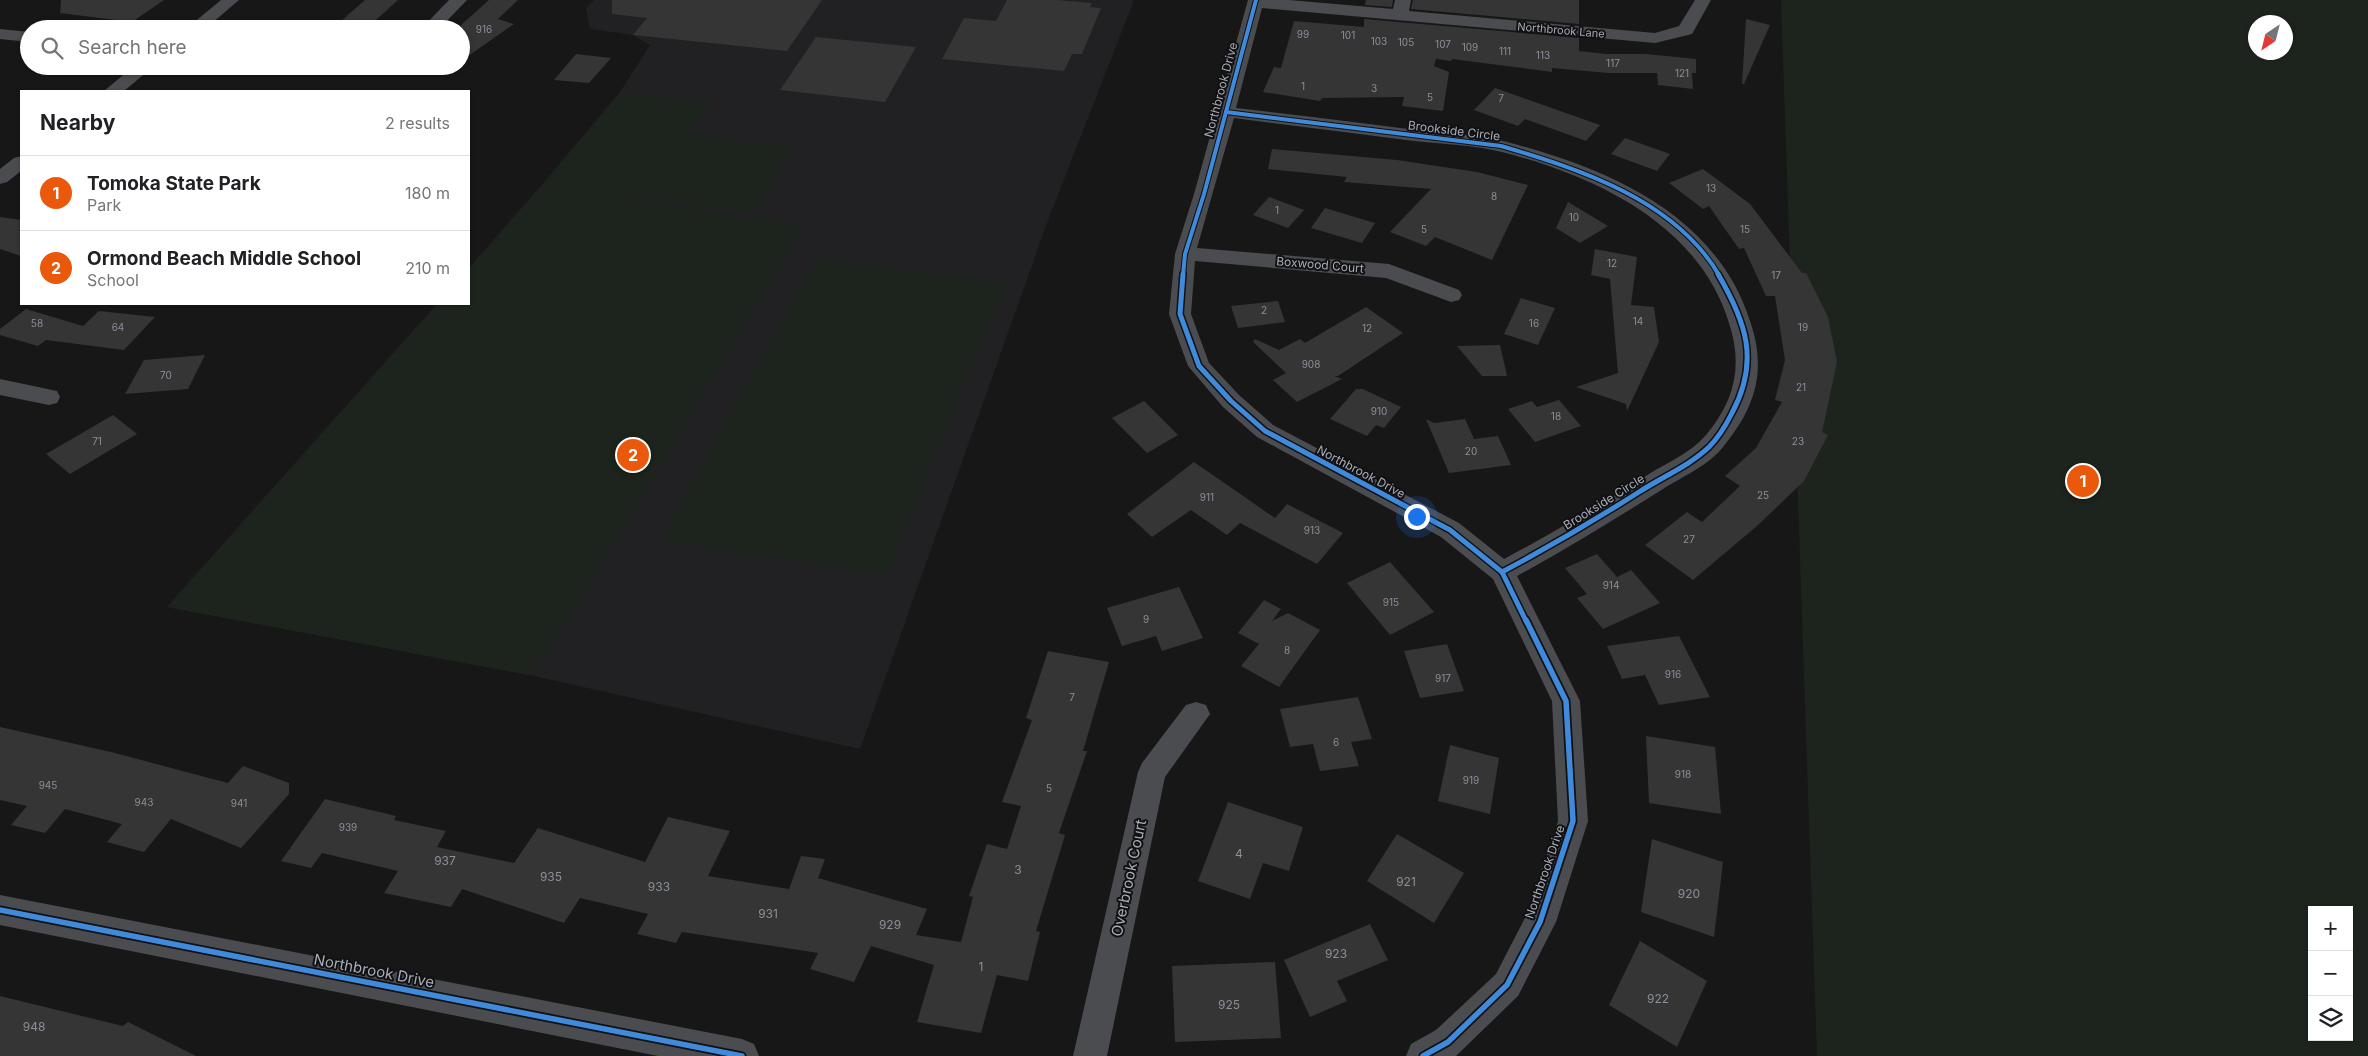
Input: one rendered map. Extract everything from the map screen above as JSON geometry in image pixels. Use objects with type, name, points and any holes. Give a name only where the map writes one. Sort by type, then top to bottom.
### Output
[{"type":"street","points":[[205,20],[231,0]]},
{"type":"street","points":[[438,20],[459,0]]},
{"type":"street","name":"Northbrook Lane","points":[[1255,1],[1401,8],[1655,38],[1686,30],[1703,0]]},
{"type":"street","name":"Northbrook Drive","points":[[1255,1],[1226,112],[1185,254],[1180,314],[1199,366],[1231,401],[1265,431],[1450,530],[1502,572],[1566,701],[1573,821],[1540,922],[1507,985],[1448,1042],[1422,1056]]},
{"type":"street","points":[[0,34],[20,36]]},
{"type":"street","points":[[114,90],[133,75]]},
{"type":"street","name":"Brookside Circle","points":[[1226,112],[1501,146],[1539,156],[1620,188],[1668,218],[1700,248],[1726,283],[1741,316],[1748,352],[1747,379],[1730,418],[1710,447],[1568,537],[1502,572]]},
{"type":"street","points":[[0,179],[20,163]]},
{"type":"street","points":[[0,179],[20,183]]},
{"type":"street","name":"Boxwood Court","points":[[1185,254],[1389,271],[1451,295]]},
{"type":"street","points":[[0,387],[50,397]]},
{"type":"street","name":"Overbrook Court","points":[[1090,1056],[1152,772],[1196,714]]},
{"type":"street","name":"Northbrook Drive","points":[[5,918],[742,1056]]},
{"type":"shaded area","points":[[594,0],[1134,0],[1047,223],[860,749],[534,676],[167,607],[436,305],[470,305],[470,267],[620,92],[650,45],[633,35],[590,29],[586,8]]},
{"type":"shaded area","points":[[1781,0],[2368,0],[2368,1056],[1817,1056]]},
{"type":"shaded area","points":[[620,92],[711,103],[688,135],[793,147],[752,213],[582,192],[805,225],[534,676],[167,607],[436,305],[470,305],[470,267]]},
{"type":"shaded area","points":[[816,259],[1006,283],[887,574],[659,540]]},
{"type":"building","points":[[61,0],[164,0],[135,20],[116,20],[60,13]]},
{"type":"building","points":[[365,0],[398,0],[376,20],[342,20]]},
{"type":"building","points":[[489,0],[518,0],[498,19],[514,24],[470,55],[470,20],[467,20]]},
{"type":"building","points":[[612,0],[822,0],[787,51],[633,35],[647,18],[612,14]]},
{"type":"building","points":[[1007,0],[1056,0],[1092,3],[1090,7],[1101,8],[1082,54],[1072,54],[1064,71],[942,59],[964,18],[996,21]]},
{"type":"building","points":[[1366,0],[1393,0],[1392,7],[1365,5]]},
{"type":"building","points":[[1413,0],[1579,0],[1579,24],[1411,9]]},
{"type":"building","points":[[1364,19],[1579,38],[1579,51],[1606,54],[1646,54],[1696,59],[1696,73],[1692,73],[1693,89],[1658,85],[1657,73],[1608,73],[1552,68],[1552,72],[1452,59],[1451,61],[1436,59],[1434,66],[1449,72],[1443,111],[1402,106],[1404,97],[1322,98],[1320,101],[1263,92],[1274,67],[1281,68],[1294,21],[1364,27]]},
{"type":"building","points":[[1746,19],[1770,25],[1744,84],[1742,84]]},
{"type":"building","points":[[816,37],[916,47],[885,102],[780,90]]},
{"type":"building","points":[[576,54],[611,58],[589,83],[554,80]]},
{"type":"building","points":[[1495,88],[1600,125],[1586,141],[1525,119],[1518,126],[1474,110]]},
{"type":"building","points":[[1625,138],[1670,154],[1657,171],[1611,154]]},
{"type":"building","points":[[1272,149],[1397,160],[1477,172],[1528,185],[1492,260],[1435,237],[1426,246],[1390,232],[1431,189],[1344,182],[1347,177],[1268,169]]},
{"type":"building","points":[[1703,169],[1750,204],[1802,273],[1806,273],[1828,317],[1837,362],[1822,432],[1828,435],[1804,481],[1757,526],[1693,580],[1645,545],[1687,512],[1702,522],[1740,486],[1725,476],[1756,448],[1782,402],[1775,400],[1785,360],[1775,296],[1766,296],[1744,248],[1739,249],[1709,206],[1703,209],[1669,183]]},
{"type":"building","points":[[1269,197],[1304,210],[1288,228],[1253,215]]},
{"type":"building","points":[[1568,202],[1608,226],[1580,243],[1556,228]]},
{"type":"building","points":[[1325,208],[1375,223],[1362,243],[1311,228]]},
{"type":"building","points":[[0,217],[20,220],[20,256],[0,249]]},
{"type":"building","points":[[1595,249],[1637,257],[1631,305],[1654,307],[1659,342],[1627,411],[1626,404],[1576,387],[1618,373],[1610,279],[1591,275]]},
{"type":"building","points":[[1521,298],[1555,308],[1538,345],[1504,334]]},
{"type":"building","points":[[1278,301],[1285,322],[1238,328],[1231,306]]},
{"type":"building","points":[[1366,307],[1403,333],[1338,376],[1334,376],[1342,379],[1297,402],[1273,380],[1286,373],[1253,342],[1255,339],[1279,350],[1300,339],[1305,343]]},
{"type":"building","points":[[26,309],[83,326],[99,311],[155,317],[124,350],[46,340],[38,346],[0,335],[0,329]]},
{"type":"building","points":[[1500,345],[1507,376],[1482,376],[1457,346]]},
{"type":"building","points":[[205,355],[188,389],[125,394],[144,360]]},
{"type":"building","points":[[1356,389],[1363,389],[1401,407],[1384,428],[1376,425],[1367,436],[1330,419]]},
{"type":"building","points":[[1559,400],[1581,426],[1535,442],[1508,409],[1532,401],[1537,407]]},
{"type":"building","points":[[1144,401],[1178,435],[1147,453],[1112,418]]},
{"type":"building","points":[[113,415],[137,434],[70,474],[46,454]]},
{"type":"building","points":[[1426,419],[1434,423],[1465,419],[1474,439],[1498,436],[1511,465],[1449,473]]},
{"type":"building","points":[[1194,462],[1275,518],[1287,504],[1343,533],[1317,564],[1240,523],[1227,535],[1191,510],[1152,537],[1127,514]]},
{"type":"building","points":[[1597,554],[1617,577],[1631,570],[1660,603],[1603,629],[1577,598],[1587,594],[1565,568]]},
{"type":"building","points":[[1390,562],[1434,612],[1390,635],[1347,583]]},
{"type":"building","points":[[1179,587],[1203,638],[1162,651],[1156,636],[1122,646],[1107,608]]},
{"type":"building","points":[[1264,600],[1281,609],[1272,621],[1288,613],[1320,630],[1279,687],[1241,666],[1259,644],[1238,633]]},
{"type":"building","points":[[1679,636],[1710,697],[1659,705],[1645,675],[1622,679],[1607,646]]},
{"type":"building","points":[[1447,644],[1464,691],[1420,698],[1404,651]]},
{"type":"building","points":[[1048,651],[1109,662],[1083,751],[1087,751],[1059,833],[1065,835],[1036,931],[1040,932],[1028,981],[997,975],[981,1033],[917,1022],[934,965],[871,946],[854,982],[810,969],[818,953],[682,932],[676,943],[637,934],[648,914],[580,898],[564,923],[462,889],[451,907],[384,893],[398,871],[322,853],[311,868],[281,861],[325,799],[396,816],[394,820],[446,831],[437,847],[514,863],[538,828],[645,862],[668,817],[730,831],[708,876],[789,889],[801,856],[825,859],[818,878],[927,909],[916,935],[961,942],[973,897],[969,896],[987,844],[1007,849],[1021,806],[1002,802],[1032,720],[1026,718]]},
{"type":"building","points":[[1358,697],[1372,739],[1351,742],[1359,766],[1320,771],[1313,744],[1290,747],[1280,709]]},
{"type":"building","points":[[0,727],[111,752],[228,783],[243,766],[289,783],[289,794],[241,848],[171,819],[144,852],[107,842],[122,824],[65,809],[45,833],[11,825],[27,806],[0,800]]},
{"type":"building","points":[[1646,736],[1715,747],[1721,814],[1649,803]]},
{"type":"building","points":[[1450,745],[1499,758],[1490,814],[1438,801]]},
{"type":"building","points":[[1228,802],[1303,827],[1289,871],[1263,863],[1250,899],[1198,881]]},
{"type":"building","points":[[1397,834],[1464,873],[1434,923],[1367,881]]},
{"type":"building","points":[[1652,839],[1723,862],[1714,937],[1641,912]]},
{"type":"building","points":[[1370,924],[1388,960],[1337,981],[1347,1001],[1310,1017],[1284,960]]},
{"type":"building","points":[[1640,941],[1707,981],[1677,1047],[1609,1005]]},
{"type":"building","points":[[1275,962],[1281,1038],[1175,1042],[1172,966]]},
{"type":"building","points":[[0,996],[123,1026],[128,1022],[196,1056],[0,1056]]},
{"type":"cycle path","points":[[1256,0],[1204,194],[1185,254],[1180,314],[1199,366],[1231,401],[1265,431],[1450,530],[1502,572],[1566,701],[1573,821],[1540,922],[1507,985],[1448,1042],[1423,1056]]},
{"type":"cycle path","points":[[1226,112],[1501,146],[1541,158],[1580,172],[1618,189],[1654,209],[1686,234],[1712,264],[1733,300],[1746,341],[1748,360],[1748,373],[1745,385],[1720,434],[1709,447],[1690,461],[1580,528],[1502,572]]},
{"type":"cycle path","points":[[0,910],[742,1056]]},
{"type":"place","name":"Ormond Beach Middle School","points":[[633,455]]},
{"type":"place","name":"Tomoka State Park","points":[[2083,481]]}]
